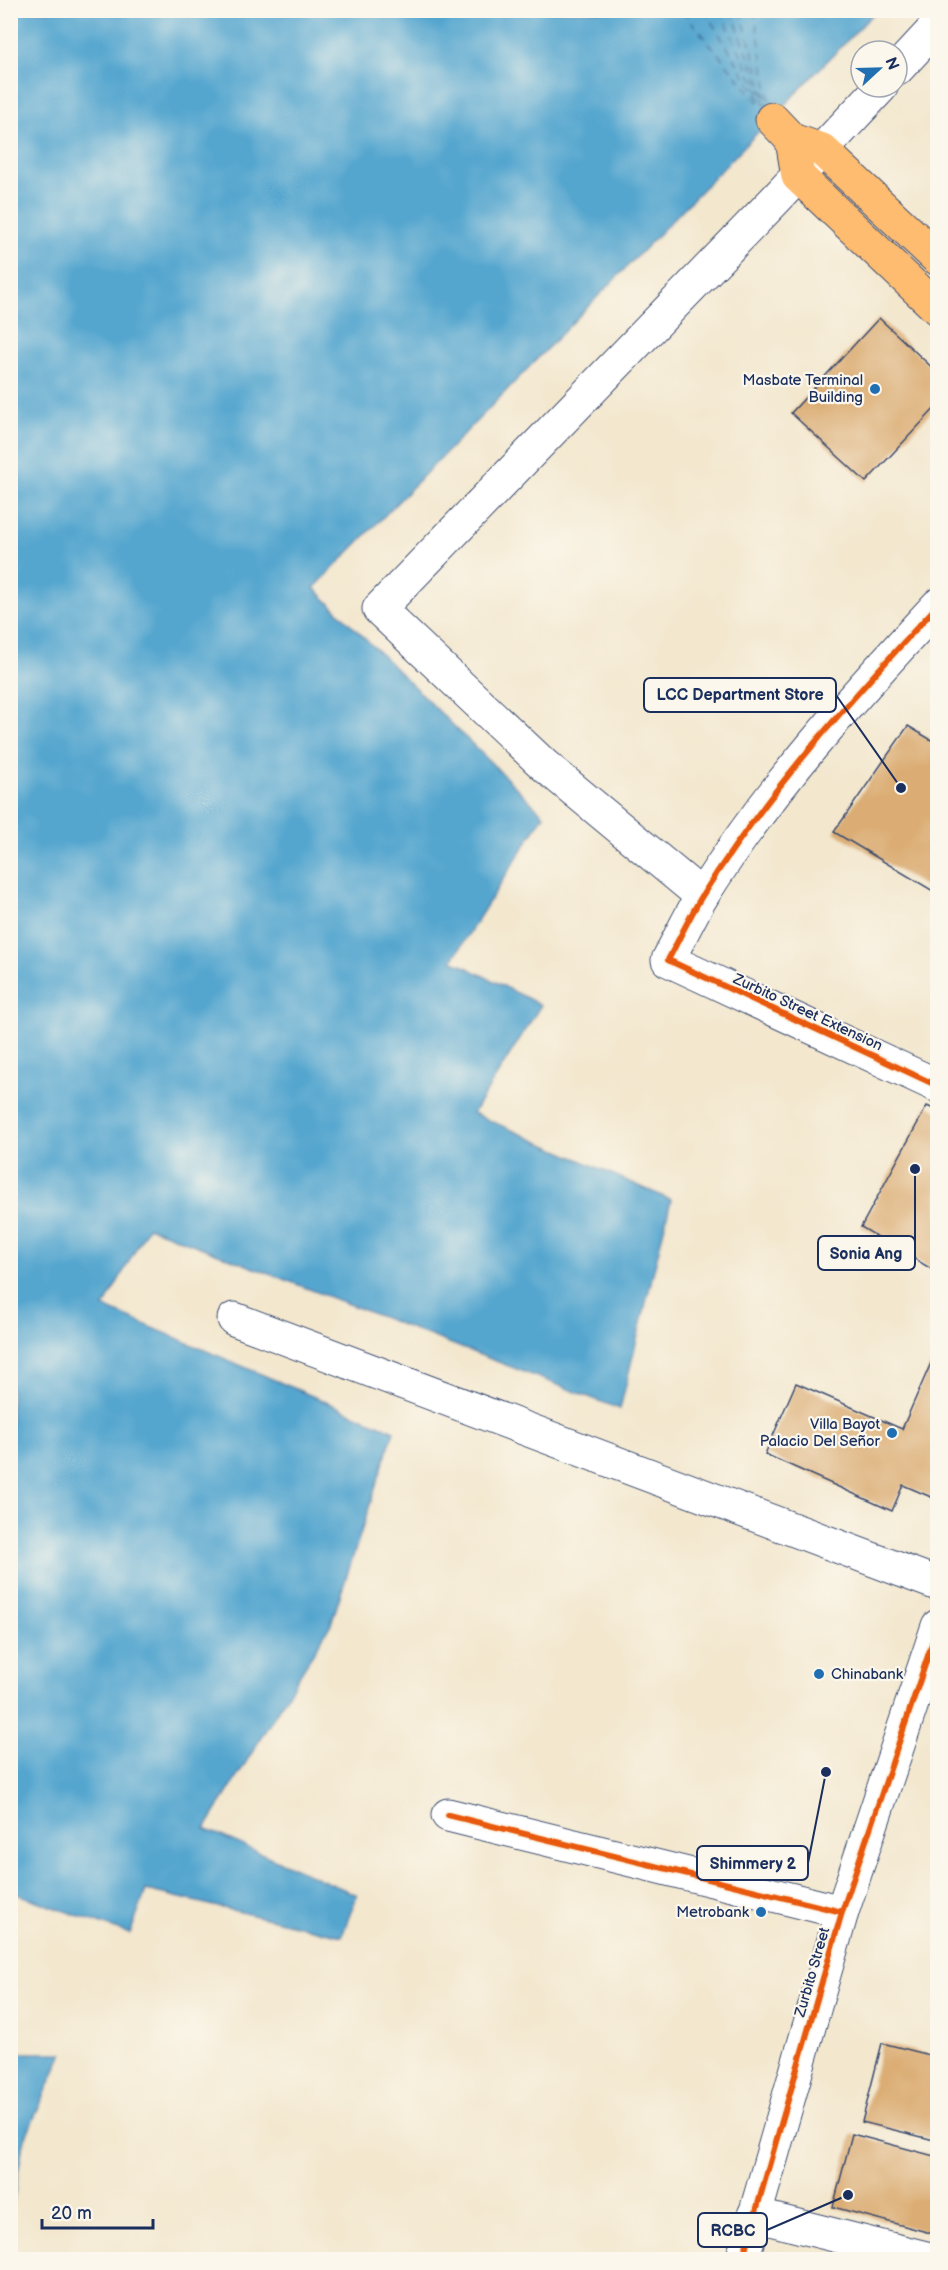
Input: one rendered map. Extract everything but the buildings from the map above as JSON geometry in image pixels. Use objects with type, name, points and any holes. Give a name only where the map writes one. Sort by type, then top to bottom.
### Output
[{"type":"main road","points":[[938,259],[822,150],[782,130],[798,176],[938,309]]},
{"type":"street","points":[[909,56],[938,25]]},
{"type":"street","points":[[870,99],[379,609],[544,765],[702,896],[803,757],[870,678],[938,605]]},
{"type":"street","name":"Zurbito Street Extension","points":[[702,896],[668,960],[938,1086]]},
{"type":"street","points":[[234,1319],[938,1584]]},
{"type":"street","name":"Zurbito Street","points":[[741,2259],[842,1912],[936,1635]]},
{"type":"street","points":[[448,1815],[842,1912]]},
{"type":"street","points":[[754,2215],[934,2259]]},
{"type":"water","points":[[11,11],[876,11],[314,588],[544,815],[452,960],[541,1005],[473,1113],[671,1200],[620,1409],[148,1227],[104,1307],[394,1431],[331,1624],[205,1829],[357,1895],[342,1936],[146,1890],[130,1934],[11,1892]]},
{"type":"water","points":[[11,2053],[63,2053],[23,2143],[11,2216]]},
{"type":"ferry route","points":[[682,10],[762,107]]},
{"type":"ferry route","points":[[704,10],[764,106]]},
{"type":"ferry route","points":[[720,10],[765,105]]},
{"type":"ferry route","points":[[731,10],[767,105]]},
{"type":"ferry route","points":[[740,10],[768,104]]},
{"type":"ferry route","points":[[754,10],[770,104]]},
{"type":"cycle path","points":[[938,605],[843,710],[783,782],[702,896],[668,960],[938,1086]]},
{"type":"cycle path","points":[[742,2260],[842,1912],[938,1626]]},
{"type":"cycle path","points":[[448,1815],[842,1912]]},
{"type":"place","name":"Masbate Terminal Building","points":[[875,389]]},
{"type":"place","name":"LCC Department Store","points":[[901,788]]},
{"type":"place","name":"Sonia Ang","points":[[915,1169]]},
{"type":"place","name":"Villa Bayot Palacio Del Señor","points":[[892,1433]]},
{"type":"place","name":"Chinabank","points":[[819,1674]]},
{"type":"place","name":"Shimmery 2","points":[[826,1772]]},
{"type":"place","name":"Metrobank","points":[[761,1912]]},
{"type":"place","name":"RCBC","points":[[848,2195]]}]
